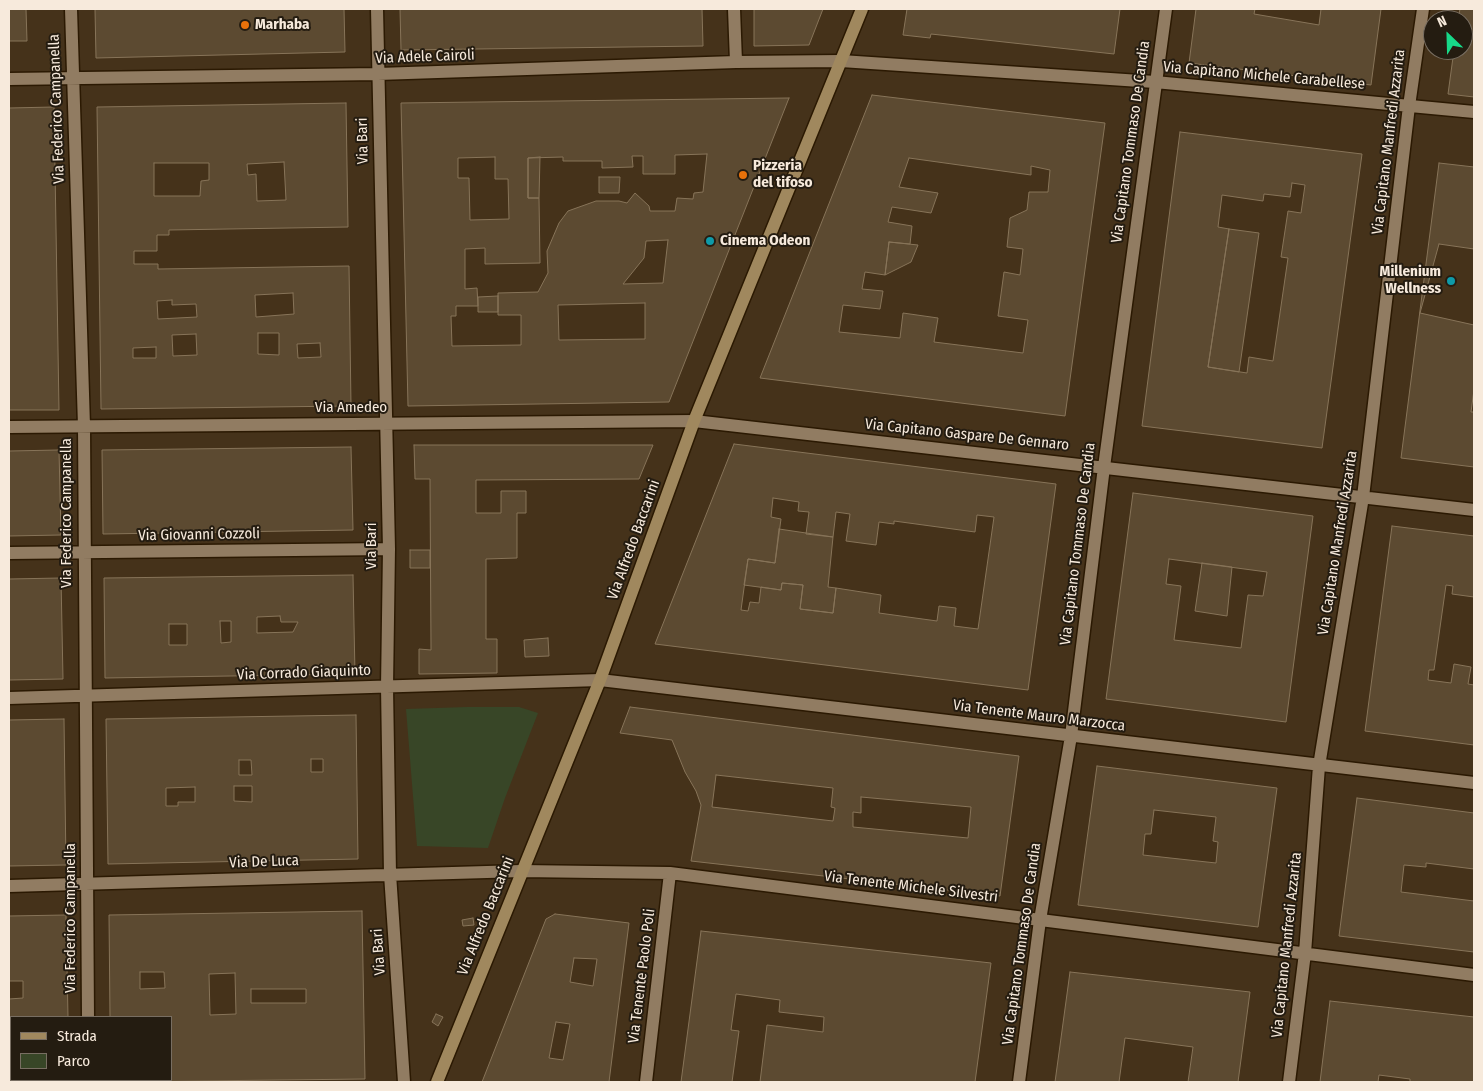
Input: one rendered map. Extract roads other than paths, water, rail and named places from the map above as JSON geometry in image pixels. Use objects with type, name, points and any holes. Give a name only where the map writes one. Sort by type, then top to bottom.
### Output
[{"type":"street","name":"Via Federico Campanella","points":[[71,9],[84,426],[83,552],[88,1016]]},
{"type":"street","name":"Via Bari","points":[[377,9],[389,549],[387,687],[390,874],[404,1082]]},
{"type":"street","points":[[734,9],[736,62]]},
{"type":"street","name":"Via Alfredo Baccarini","points":[[437,1082],[600,680],[694,421],[862,9]]},
{"type":"street","name":"Via Capitano Tommaso De Candia","points":[[1020,1082],[1040,920],[1071,736],[1104,467],[1166,9]]},
{"type":"street","name":"Via Capitano Manfredi Azzarita","points":[[1288,1082],[1305,953],[1319,766],[1363,497],[1409,106],[1423,9]]},
{"type":"street","name":"Via Adele Cairoli","points":[[9,79],[378,74],[736,62],[841,61]]},
{"type":"street","name":"Via Capitano Michele Carabellese","points":[[841,61],[1155,82],[1474,112]]},
{"type":"street","name":"Via Amedeo","points":[[9,427],[694,421]]},
{"type":"street","name":"Via Capitano Gaspare De Gennaro","points":[[694,421],[1474,510]]},
{"type":"street","name":"Via Giovanni Cozzoli","points":[[9,553],[389,549]]},
{"type":"street","name":"Via Corrado Giaquinto","points":[[9,698],[600,680]]},
{"type":"street","name":"Via Tenente Mauro Marzocca","points":[[600,680],[1474,783]]},
{"type":"street","name":"Via Tenente Michele Silvestri","points":[[521,871],[670,873],[1474,975]]},
{"type":"street","name":"Via De Luca","points":[[9,886],[521,871]]},
{"type":"street","name":"Via Tenente Paolo Poli","points":[[646,1082],[670,873]]},
{"type":"place","name":"Marhaba","points":[[245,25]]},
{"type":"place","name":"Pizzeria del tifoso","points":[[743,175]]},
{"type":"place","name":"Cinema Odeon","points":[[710,241]]},
{"type":"place","name":"Millenium Wellness","points":[[1451,281]]}]
